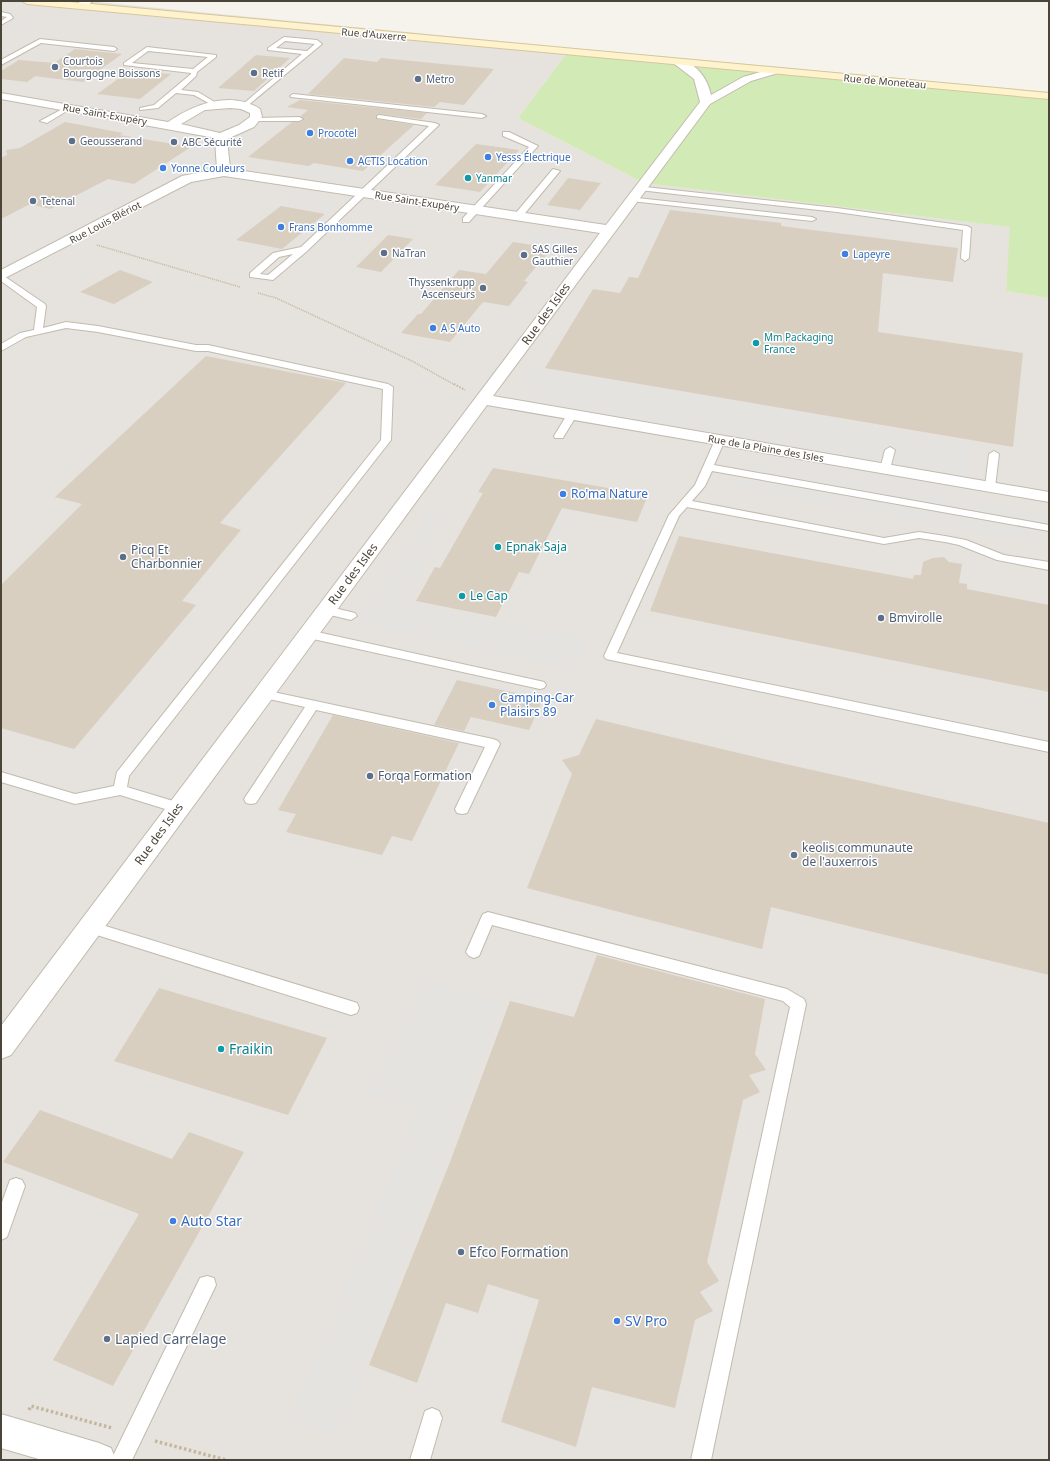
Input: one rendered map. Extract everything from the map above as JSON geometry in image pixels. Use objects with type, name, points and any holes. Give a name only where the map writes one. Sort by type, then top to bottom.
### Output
[{"type":"main road","name":"Rue d'Auxerre","points":[[27,1],[84,3],[721,66]]},
{"type":"main road","points":[[721,66],[745,74]]},
{"type":"main road","name":"Rue de Moneteau","points":[[774,71],[1049,96]]},
{"type":"street","points":[[678,62],[700,75],[706,102]]},
{"type":"street","points":[[700,75],[721,66]]},
{"type":"street","name":"Rue des Isles","points":[[1,1047],[631,199],[706,102],[745,74],[774,71]]},
{"type":"street","name":"Rue Saint-Exupéry","points":[[1,96],[68,108],[176,122],[205,131],[225,135]]},
{"type":"street","points":[[176,122],[200,108],[216,105],[244,106],[256,112],[258,116],[250,125],[225,135],[218,173]]},
{"type":"street","name":"Rue Saint-Exupéry","points":[[218,173],[609,230]]},
{"type":"street","name":"Rue Louis Blériot","points":[[1,277],[187,179],[218,173]]},
{"type":"street","name":"Rue de la Plaine des Isles","points":[[482,399],[1049,497]]},
{"type":"street","points":[[1,1431],[99,1460]]},
{"type":"lane","points":[[1,14],[8,15],[10,18],[1,24]]},
{"type":"lane","points":[[244,106],[307,54],[319,44],[317,42],[284,39],[270,49],[307,54]]},
{"type":"lane","points":[[1,63],[40,41],[114,49]]},
{"type":"lane","points":[[142,109],[156,107],[194,75],[194,71],[214,56],[147,50],[126,64],[194,71]]},
{"type":"lane","points":[[174,91],[196,93],[216,105]]},
{"type":"lane","points":[[293,96],[482,116]]},
{"type":"lane","points":[[44,121],[68,108]]},
{"type":"lane","points":[[304,249],[276,255],[253,276],[270,278],[304,249],[436,126],[379,117]]},
{"type":"lane","points":[[256,120],[299,119]]},
{"type":"lane","points":[[466,220],[534,146],[506,134]]},
{"type":"lane","points":[[518,216],[556,170]]},
{"type":"lane","points":[[640,188],[837,210],[967,228],[965,258]]},
{"type":"lane","points":[[631,199],[812,219]]},
{"type":"lane","points":[[1,277],[42,306],[38,332]]},
{"type":"lane","points":[[1,348],[23,335],[66,325],[98,328],[196,348],[208,348],[388,387],[386,440],[122,775],[120,790]]},
{"type":"lane","points":[[559,436],[572,415]]},
{"type":"lane","points":[[720,440],[700,486],[674,515],[610,656],[1049,747]]},
{"type":"lane","points":[[885,469],[890,450]]},
{"type":"lane","points":[[990,487],[994,454]]},
{"type":"lane","points":[[708,467],[1049,528]]},
{"type":"lane","points":[[684,503],[884,541],[919,535],[945,539],[962,542],[1001,558],[1049,566]]},
{"type":"lane","points":[[326,610],[351,616]]},
{"type":"lane","points":[[308,634],[540,685]]},
{"type":"lane","points":[[264,694],[493,744],[462,809]]},
{"type":"lane","points":[[251,799],[313,705]]},
{"type":"lane","points":[[1,777],[75,799],[120,790],[178,808]]},
{"type":"lane","points":[[474,952],[488,918],[787,996],[798,1004],[701,1460]]},
{"type":"lane","points":[[89,927],[351,1008]]},
{"type":"lane","points":[[1,1231],[16,1186]]},
{"type":"lane","points":[[121,1460],[207,1285]]},
{"type":"lane","points":[[420,1460],[432,1418]]},
{"type":"path","points":[[74,238],[164,263],[246,289]]},
{"type":"path","points":[[253,291],[276,298],[412,361],[482,399]]},
{"type":"shaded area","points":[[1,1],[99,1],[97,2],[571,48],[518,118],[644,183],[1011,227],[1006,291],[1049,298],[1049,1460],[1,1460]]},
{"type":"shaded area","points":[[35,14],[44,15],[40,17],[47,18],[27,30],[10,28],[14,25],[6,24],[21,15],[31,16]]},
{"type":"shaded area","points":[[283,34],[329,38],[306,59],[275,56],[266,48],[268,46],[260,45],[269,37],[278,38]]},
{"type":"shaded area","points":[[345,45],[385,49],[372,61],[343,58],[314,86],[343,89],[342,94],[319,96],[314,93],[310,94],[306,92],[284,90],[332,47],[342,47]]},
{"type":"shaded area","points":[[102,97],[137,100],[130,107],[126,106],[118,111],[88,106]]},
{"type":"shaded area","points":[[500,124],[517,128],[548,144],[541,150],[484,140]]},
{"type":"shaded area","points":[[146,127],[210,139],[208,161],[174,177],[155,172],[193,146],[130,137]]},
{"type":"shaded area","points":[[402,141],[412,142],[386,165],[376,164]]},
{"type":"shaded area","points":[[310,166],[356,173],[346,183],[298,176]]},
{"type":"shaded area","points":[[79,179],[139,194],[113,208],[70,197]]},
{"type":"shaded area","points":[[299,192],[322,196],[319,198],[338,202],[327,212],[285,204]]},
{"type":"shaded area","points":[[665,195],[832,214],[828,228],[659,208]]},
{"type":"shaded area","points":[[645,211],[666,214],[649,248],[627,245]]},
{"type":"shaded area","points":[[538,231],[567,236],[578,245],[556,246],[530,242]]},
{"type":"shaded area","points":[[524,365],[836,417],[840,422],[972,444],[966,477],[557,408],[537,398],[523,382]]},
{"type":"shaded area","points":[[752,454],[990,494],[958,494],[787,464]]},
{"type":"shaded area","points":[[743,461],[1049,515],[1049,545],[733,488]]},
{"type":"shaded area","points":[[502,505],[574,518],[570,528],[490,513]]},
{"type":"shaded area","points":[[429,512],[447,516],[420,558],[402,554]]},
{"type":"shaded area","points":[[400,557],[426,563],[401,601],[588,639],[572,670],[353,622]]},
{"type":"shaded area","points":[[423,979],[502,1002],[340,1438],[289,1422],[418,1108],[367,1092]]},
{"type":"green space","points":[[571,48],[1049,92],[1049,298],[1006,291],[1010,227],[644,183],[518,118]]},
{"type":"building","name":"Courtois Bourgogne Boissons","points":[[75,49],[122,54],[83,82],[35,76],[27,82],[1,79],[1,71],[19,60],[54,63]]},
{"type":"building","name":"Retif","points":[[256,55],[290,58],[254,91],[218,88]]},
{"type":"building","name":"Metro","points":[[344,58],[377,62],[381,58],[494,69],[464,105],[440,102],[434,107],[308,94]]},
{"type":"building","points":[[129,71],[171,74],[140,99],[97,94]]},
{"type":"building","points":[[300,100],[427,113],[421,119],[379,114],[376,115],[377,119],[414,125],[363,171],[314,163],[309,166],[248,157],[292,122],[300,122],[304,120],[301,116],[308,110],[287,107]]},
{"type":"building","points":[[65,122],[123,133],[120,135],[191,147],[134,184],[108,179],[50,209],[30,204],[1,219],[1,158],[7,155],[6,150],[20,148]]},
{"type":"building","points":[[476,144],[519,150],[480,192],[435,185]]},
{"type":"building","points":[[568,178],[601,183],[580,210],[547,205]]},
{"type":"building","name":"Frans Bonhomme","points":[[281,206],[325,214],[282,249],[236,240]]},
{"type":"building","name":"Mm Packaging France","points":[[670,210],[781,223],[781,226],[958,248],[953,282],[883,273],[878,332],[1023,353],[1013,447],[545,368],[593,289],[620,293],[629,277],[638,278]]},
{"type":"building","name":"NaTran","points":[[388,235],[413,239],[381,272],[356,267]]},
{"type":"building","points":[[513,242],[552,248],[524,281],[528,282],[509,306],[483,302],[450,342],[401,333],[418,314],[421,314],[459,270],[486,274]]},
{"type":"building","points":[[120,270],[153,282],[114,304],[80,292]]},
{"type":"building","name":"Picq Et Charbonnier","points":[[206,356],[346,383],[220,523],[241,530],[182,601],[196,605],[74,749],[1,728],[1,585],[82,504],[55,497]]},
{"type":"building","points":[[493,468],[648,495],[637,522],[562,508],[529,574],[519,572],[496,617],[416,601],[435,567],[440,568],[483,493],[478,492]]},
{"type":"building","name":"Bmvirolle","points":[[679,536],[913,579],[914,575],[921,575],[923,562],[933,558],[944,557],[949,562],[962,564],[959,583],[967,584],[967,589],[1049,605],[1049,692],[650,611]]},
{"type":"building","name":"Camping-Car Plaisirs 89","points":[[457,680],[543,699],[529,730],[471,717],[464,731],[434,725]]},
{"type":"building","name":"Forqa Formation","points":[[333,715],[459,743],[412,841],[392,836],[382,855],[286,832],[296,814],[278,810]]},
{"type":"building","name":"keolis communaute de l'auxerrois","points":[[596,719],[781,763],[1049,823],[1049,975],[771,907],[762,949],[527,888],[572,774],[562,760],[579,755]]},
{"type":"building","points":[[597,955],[765,999],[755,1054],[766,1070],[749,1075],[760,1092],[743,1100],[707,1262],[719,1281],[700,1292],[713,1311],[695,1320],[675,1408],[592,1387],[576,1447],[501,1422],[539,1300],[488,1284],[478,1313],[446,1303],[417,1383],[369,1365],[450,1162],[510,1001],[574,1017]]},
{"type":"building","name":"Fraikin","points":[[159,988],[327,1038],[288,1115],[114,1061]]},
{"type":"building","points":[[40,1110],[172,1159],[189,1132],[244,1152],[113,1386],[53,1360],[139,1214],[3,1162]]},
{"type":"place","name":"Courtois Bourgogne Boissons","points":[[55,67]]},
{"type":"place","name":"Retif","points":[[254,73]]},
{"type":"place","name":"Metro","points":[[418,79]]},
{"type":"place","name":"Procotel","points":[[310,133]]},
{"type":"place","name":"Geousserand","points":[[72,141]]},
{"type":"place","name":"ABC Sécurité","points":[[174,142]]},
{"type":"place","name":"Yesss Électrique","points":[[488,157]]},
{"type":"place","name":"ACTIS Location","points":[[350,161]]},
{"type":"place","name":"Yonne Couleurs","points":[[163,168]]},
{"type":"place","name":"Yanmar","points":[[468,178]]},
{"type":"place","name":"Tetenal","points":[[33,201]]},
{"type":"place","name":"Frans Bonhomme","points":[[281,227]]},
{"type":"place","name":"NaTran","points":[[384,253]]},
{"type":"place","name":"Lapeyre","points":[[845,254]]},
{"type":"place","name":"SAS Gilles Gauthier","points":[[524,255]]},
{"type":"place","name":"Thyssenkrupp Ascenseurs","points":[[483,288]]},
{"type":"place","name":"A S Auto","points":[[433,328]]},
{"type":"place","name":"Mm Packaging France","points":[[756,343]]},
{"type":"place","name":"Ro'ma Nature","points":[[563,494]]},
{"type":"place","name":"Epnak Saja","points":[[498,547]]},
{"type":"place","name":"Picq Et Charbonnier","points":[[123,557]]},
{"type":"place","name":"Le Cap","points":[[462,596]]},
{"type":"place","name":"Bmvirolle","points":[[881,618]]},
{"type":"place","name":"Camping-Car Plaisirs 89","points":[[492,705]]},
{"type":"place","name":"Forqa Formation","points":[[370,776]]},
{"type":"place","name":"keolis communaute de l'auxerrois","points":[[794,855]]},
{"type":"place","name":"Fraikin","points":[[221,1049]]},
{"type":"place","name":"Auto Star","points":[[173,1221]]},
{"type":"place","name":"Efco Formation","points":[[461,1252]]},
{"type":"place","name":"SV Pro","points":[[617,1321]]},
{"type":"place","name":"Lapied Carrelage","points":[[107,1339]]}]
